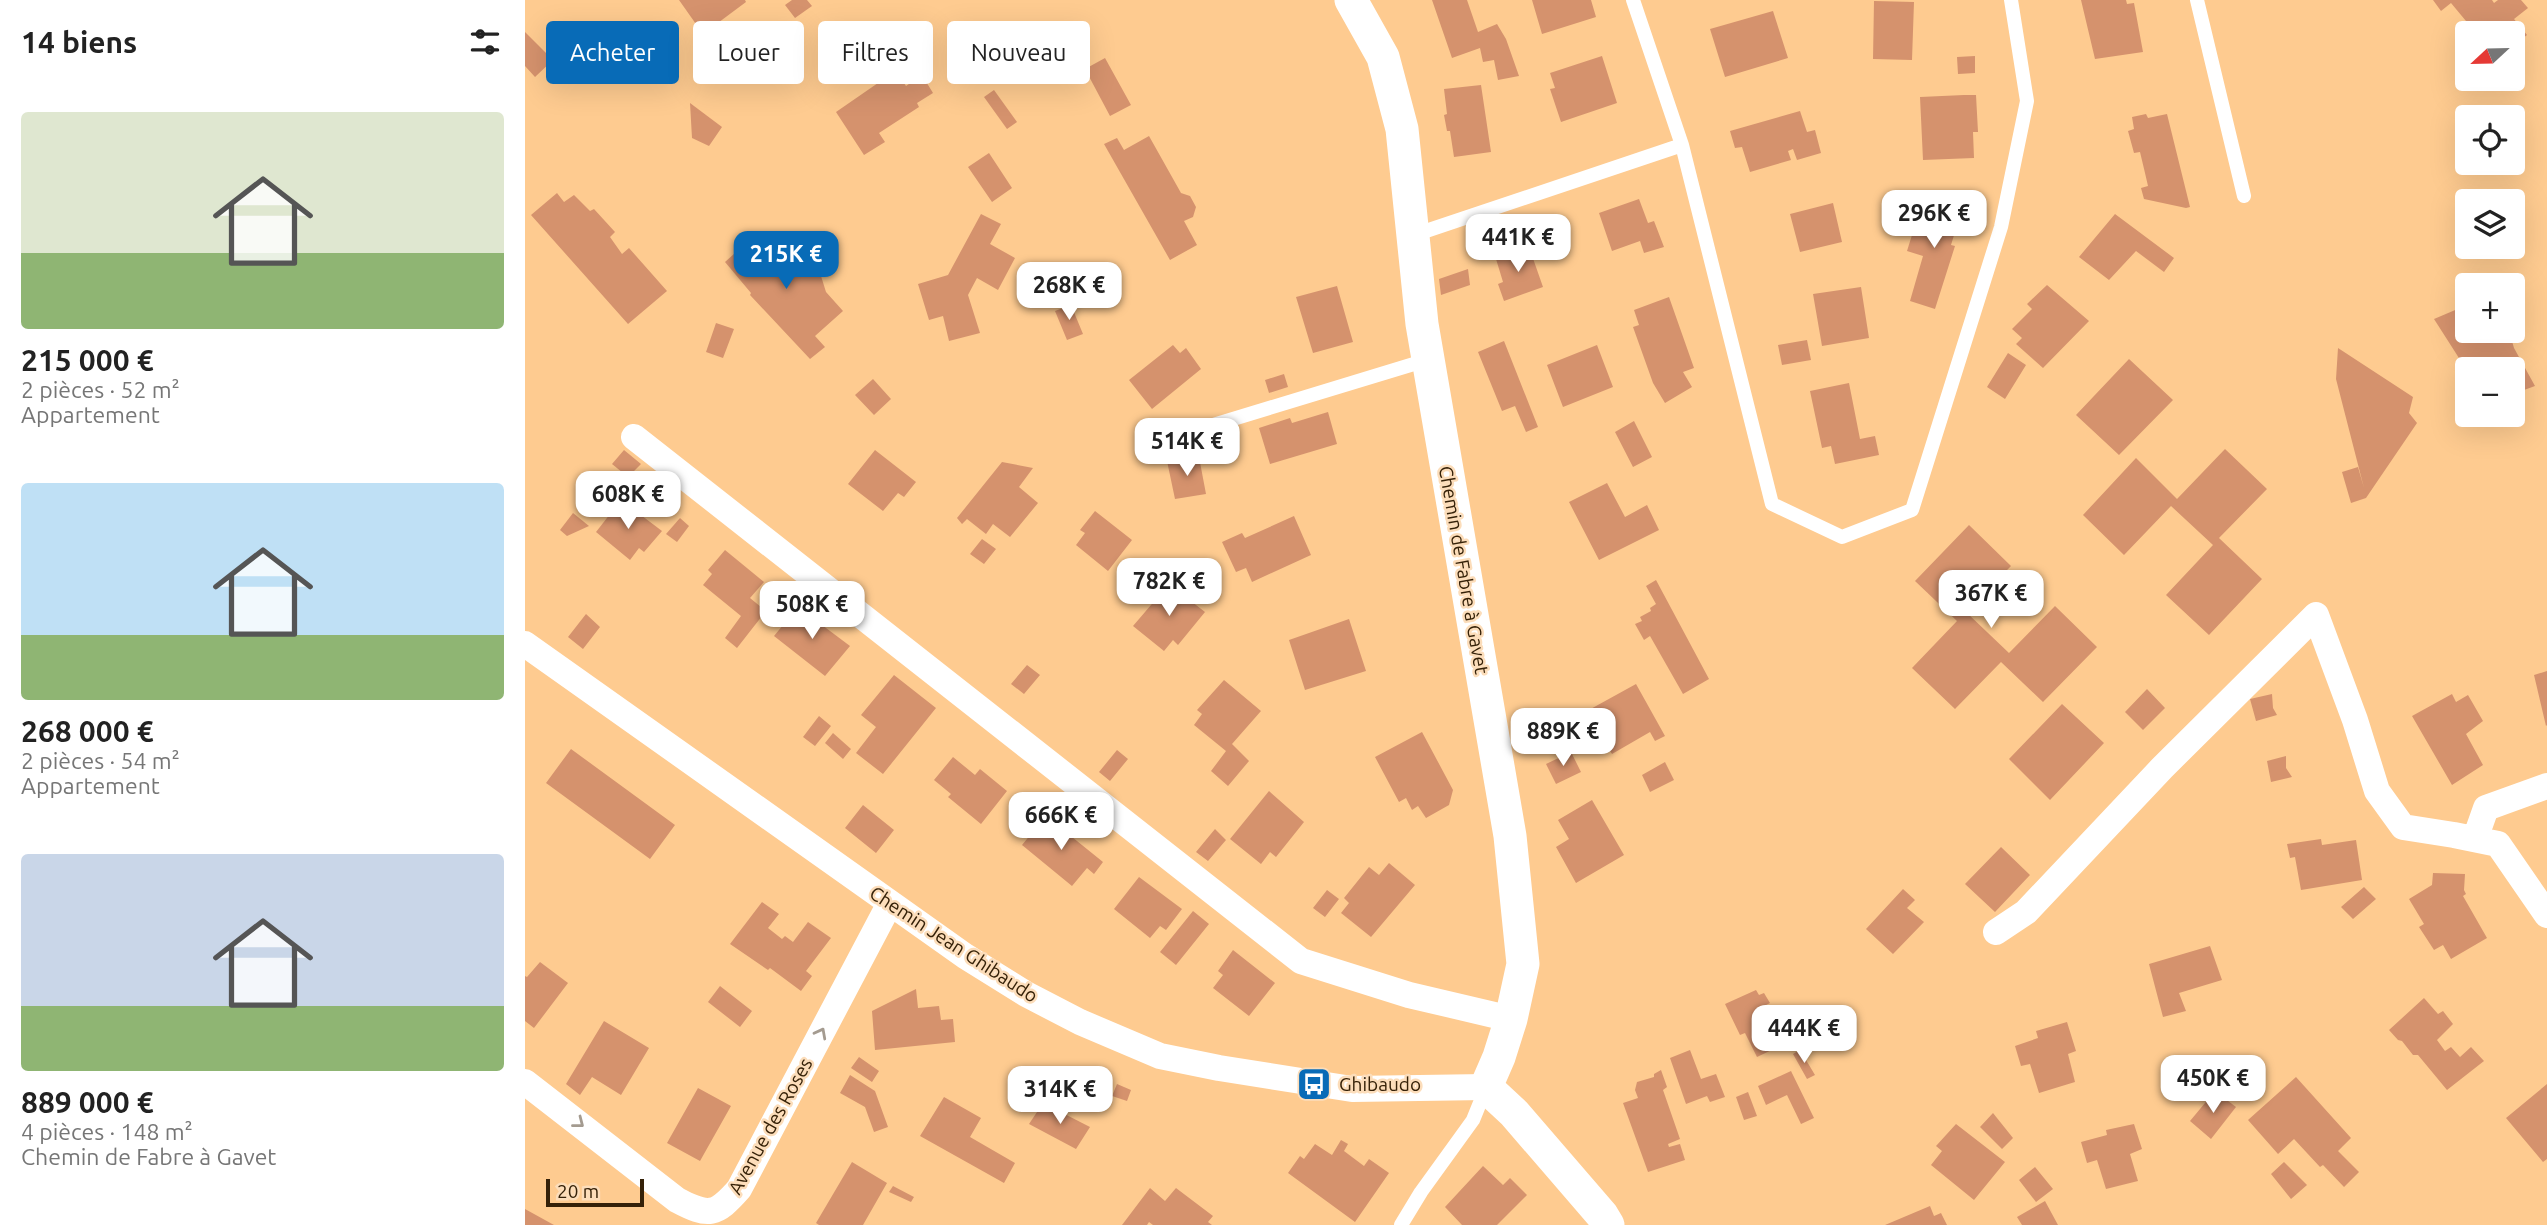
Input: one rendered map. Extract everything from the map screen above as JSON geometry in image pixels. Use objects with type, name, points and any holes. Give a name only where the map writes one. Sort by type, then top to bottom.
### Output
[{"type":"street","name":"Chemin de Fabre à Gavet","points":[[1351,0],[1383,57],[1402,129],[1427,360],[1510,836],[1523,964],[1511,1019],[1486,1087]]},
{"type":"street","points":[[634,437],[1301,961],[1409,995],[1511,1019]]},
{"type":"street","points":[[1996,932],[2026,912],[2162,768],[2316,615],[2355,720],[2377,791],[2403,827],[2498,845],[2547,915]]},
{"type":"street","name":"Chemin Jean Ghibaudo","points":[[525,644],[965,956],[1025,994],[1080,1022],[1160,1056],[1219,1068],[1352,1089],[1486,1087]]},
{"type":"street","points":[[2475,839],[2486,808],[2547,786]]},
{"type":"street","name":"Avenue des Roses","points":[[525,1082],[677,1200],[700,1212],[722,1208],[739,1189],[890,903]]},
{"type":"street","points":[[1486,1087],[1514,1113],[1608,1225]]},
{"type":"lane","points":[[1633,0],[1682,145],[1772,504],[1842,537],[1912,510],[2001,227],[2027,100],[2011,0]]},
{"type":"lane","points":[[2197,0],[2244,195]]},
{"type":"lane","points":[[1413,235],[1682,145]]},
{"type":"lane","points":[[1153,449],[1187,433],[1427,360]]},
{"type":"lane","points":[[1401,1225],[1421,1192],[1473,1120],[1486,1087]]},
{"type":"building","points":[[679,0],[746,2],[720,21],[694,21]]},
{"type":"building","points":[[792,0],[807,0],[812,6],[795,18],[785,5]]},
{"type":"building","points":[[1432,0],[1467,0],[1478,32],[1497,24],[1506,39],[1519,76],[1498,80],[1494,60],[1483,62],[1480,48],[1452,58]]},
{"type":"building","points":[[1532,0],[1591,0],[1596,17],[1542,34]]},
{"type":"building","points":[[2081,0],[2126,0],[2127,4],[2134,3],[2143,52],[2095,59]]},
{"type":"building","points":[[2433,0],[2492,0],[2494,3],[2498,0],[2521,0],[2528,8],[2514,19],[2516,21],[2466,21],[2451,3],[2441,11]]},
{"type":"building","points":[[1874,1],[1914,2],[1912,60],[1873,59]]},
{"type":"building","points":[[1773,11],[1788,58],[1725,77],[1710,29]]},
{"type":"building","points":[[525,32],[546,53],[546,67],[535,77],[525,66]]},
{"type":"building","points":[[1602,56],[1617,103],[1561,122],[1550,89],[1555,88],[1550,73]]},
{"type":"building","points":[[1975,56],[1975,73],[1958,74],[1957,57]]},
{"type":"building","points":[[1105,58],[1131,105],[1110,116],[1090,78],[1090,66]]},
{"type":"building","points":[[877,84],[928,84],[933,93],[917,103],[919,107],[879,133],[885,142],[864,155],[836,112]]},
{"type":"building","points":[[1481,85],[1491,152],[1454,157],[1450,131],[1447,131],[1444,115],[1447,114],[1444,89]]},
{"type":"building","points":[[994,90],[1017,122],[1007,129],[984,97]]},
{"type":"building","points":[[1976,95],[1978,132],[1973,132],[1974,158],[1923,160],[1920,97]]},
{"type":"building","points":[[690,103],[722,127],[709,146],[692,138]]},
{"type":"building","points":[[1800,111],[1807,132],[1815,130],[1821,153],[1797,160],[1793,149],[1788,151],[1791,160],[1750,172],[1742,147],[1735,148],[1730,131]]},
{"type":"building","points":[[2146,114],[2148,118],[2167,114],[2190,207],[2144,199],[2141,188],[2148,186],[2145,173],[2140,152],[2134,153],[2128,131],[2134,129],[2132,117]]},
{"type":"building","points":[[1149,136],[1181,193],[1190,196],[1196,207],[1193,217],[1184,221],[1197,245],[1170,260],[1104,144],[1117,138],[1124,150]]},
{"type":"building","points":[[989,153],[1012,188],[992,202],[968,167]]},
{"type":"building","points":[[557,193],[564,202],[574,195],[590,211],[594,209],[615,232],[610,237],[622,254],[629,248],[667,291],[628,324],[531,215]]},
{"type":"building","points":[[1639,199],[1648,223],[1654,221],[1664,247],[1644,253],[1640,241],[1612,251],[1599,213]]},
{"type":"building","points":[[1955,201],[1967,205],[1959,233],[1955,232],[1951,245],[1955,246],[1935,309],[1910,301],[1923,256],[1907,251],[1922,203],[1951,212]]},
{"type":"building","points":[[1833,203],[1842,242],[1800,252],[1790,214]]},
{"type":"building","points":[[981,214],[1001,224],[990,244],[1015,258],[998,290],[977,278],[968,295],[980,333],[949,341],[943,316],[929,320],[918,284],[948,275]]},
{"type":"building","points":[[2115,214],[2174,258],[2164,272],[2136,251],[2109,280],[2079,257]]},
{"type":"building","points":[[755,235],[765,247],[777,236],[793,256],[810,264],[821,276],[826,292],[843,311],[815,336],[825,347],[810,359],[750,295],[725,262]]},
{"type":"building","points":[[1529,247],[1543,287],[1504,301],[1498,284],[1503,282],[1496,259]]},
{"type":"building","points":[[1468,269],[1470,285],[1441,295],[1439,279]]},
{"type":"building","points":[[2047,285],[2089,321],[2043,368],[2016,344],[2022,338],[2012,329],[2032,309],[2027,304]]},
{"type":"building","points":[[1337,286],[1353,342],[1313,353],[1296,297]]},
{"type":"building","points":[[1861,287],[1869,338],[1822,346],[1813,294]]},
{"type":"building","points":[[1669,297],[1694,368],[1683,372],[1692,387],[1665,403],[1653,383],[1633,327],[1639,325],[1634,310]]},
{"type":"building","points":[[1071,305],[1083,334],[1067,340],[1055,311]]},
{"type":"building","points":[[2455,310],[2455,343],[2513,343],[2519,357],[2458,357],[2434,319]]},
{"type":"building","points":[[716,323],[734,329],[723,358],[706,352]]},
{"type":"building","points":[[1807,340],[1811,360],[1782,365],[1778,345]]},
{"type":"building","points":[[1504,341],[1538,427],[1526,432],[1515,406],[1502,411],[1478,352]]},
{"type":"building","points":[[1173,345],[1180,353],[1186,348],[1201,369],[1152,409],[1129,380]]},
{"type":"building","points":[[1597,345],[1613,387],[1563,407],[1547,365]]},
{"type":"building","points":[[2338,348],[2413,397],[2409,413],[2417,423],[2366,498],[2351,503],[2342,472],[2358,467],[2364,488],[2336,379]]},
{"type":"building","points":[[2008,353],[2026,365],[2005,399],[1987,387]]},
{"type":"building","points":[[2129,359],[2173,400],[2119,455],[2076,415]]},
{"type":"building","points":[[2525,368],[2535,386],[2525,390]]},
{"type":"building","points":[[1284,374],[1288,387],[1269,393],[1265,380]]},
{"type":"building","points":[[873,379],[891,399],[874,415],[855,395]]},
{"type":"building","points":[[1849,383],[1860,439],[1875,436],[1879,455],[1835,464],[1831,446],[1822,448],[1810,391]]},
{"type":"building","points":[[1328,412],[1337,444],[1270,464],[1259,428],[1290,418],[1292,423]]},
{"type":"building","points":[[1634,421],[1652,457],[1633,467],[1615,432]]},
{"type":"building","points":[[2225,449],[2267,489],[2219,538],[2262,579],[2209,635],[2166,595],[2213,545],[2171,506],[2124,555],[2083,515],[2136,458],[2177,499]]},
{"type":"building","points":[[624,450],[641,464],[628,477],[612,464]]},
{"type":"building","points":[[875,450],[916,482],[904,497],[898,493],[883,511],[848,484]]},
{"type":"building","points":[[1199,457],[1206,494],[1175,499],[1167,461]]},
{"type":"building","points":[[1002,462],[1033,468],[1019,487],[1038,503],[1010,537],[993,524],[986,534],[967,519],[962,524],[957,518]]},
{"type":"building","points":[[1607,483],[1625,517],[1647,505],[1659,530],[1599,560],[1569,502]]},
{"type":"building","points":[[621,500],[662,531],[644,552],[639,548],[630,560],[596,532]]},
{"type":"building","points":[[1095,511],[1132,540],[1108,571],[1076,545],[1085,533],[1080,530]]},
{"type":"building","points":[[573,513],[589,526],[567,536],[560,530]]},
{"type":"building","points":[[1294,516],[1311,555],[1252,582],[1246,568],[1236,572],[1222,542],[1242,533],[1245,538]]},
{"type":"building","points":[[680,518],[689,526],[677,542],[666,534]]},
{"type":"building","points":[[1969,525],[2011,566],[1966,612],[2009,653],[2055,606],[2097,647],[2043,702],[2001,662],[1955,709],[1912,668],[1957,621],[1915,581]]},
{"type":"building","points":[[982,539],[996,549],[984,564],[970,554]]},
{"type":"building","points":[[725,550],[764,582],[750,598],[766,611],[737,648],[725,638],[741,616],[703,585],[712,574],[708,570]]},
{"type":"building","points":[[1656,580],[1709,679],[1683,694],[1650,636],[1644,640],[1635,624],[1642,621],[1640,617],[1651,611],[1650,608],[1656,604],[1646,586]]},
{"type":"building","points":[[1169,584],[1205,612],[1178,645],[1173,640],[1164,651],[1133,626]]},
{"type":"building","points":[[798,607],[850,646],[825,676],[774,636]]},
{"type":"building","points":[[586,614],[600,627],[583,649],[568,637]]},
{"type":"building","points":[[1349,619],[1366,671],[1305,690],[1289,640]]},
{"type":"building","points":[[1027,665],[1040,675],[1024,694],[1011,684]]},
{"type":"building","points":[[2547,671],[2547,725],[2546,726],[2534,675]]},
{"type":"building","points":[[894,675],[936,708],[883,774],[856,753],[876,727],[861,715]]},
{"type":"building","points":[[1224,680],[1261,711],[1232,744],[1249,761],[1228,786],[1211,771],[1226,751],[1194,725],[1202,714],[1197,710]]},
{"type":"building","points":[[1636,684],[1665,736],[1655,741],[1650,732],[1612,754],[1587,711]]},
{"type":"building","points":[[2147,689],[2165,708],[2143,730],[2125,712]]},
{"type":"building","points":[[2272,694],[2273,708],[2277,715],[2256,721],[2250,699]]},
{"type":"building","points":[[2452,694],[2456,702],[2468,695],[2483,721],[2466,734],[2483,765],[2452,785],[2412,716]]},
{"type":"building","points":[[2062,704],[2104,743],[2050,800],[2009,759]]},
{"type":"building","points":[[819,716],[831,726],[815,746],[803,737]]},
{"type":"building","points":[[1422,732],[1453,790],[1449,805],[1426,818],[1418,806],[1412,810],[1406,798],[1399,802],[1375,757]]},
{"type":"building","points":[[833,733],[851,749],[843,759],[825,743]]},
{"type":"building","points":[[571,749],[675,825],[650,859],[546,783]]},
{"type":"building","points":[[1117,750],[1128,759],[1110,781],[1099,772]]},
{"type":"building","points":[[1571,752],[1581,772],[1556,784],[1546,764]]},
{"type":"building","points":[[2286,756],[2286,768],[2292,777],[2271,782],[2267,761]]},
{"type":"building","points":[[953,757],[975,775],[980,769],[1007,791],[981,824],[948,797],[951,794],[934,780]]},
{"type":"building","points":[[1665,762],[1674,780],[1650,792],[1642,775]]},
{"type":"building","points":[[1269,791],[1304,822],[1276,857],[1270,852],[1261,864],[1230,839]]},
{"type":"building","points":[[1592,800],[1624,855],[1576,883],[1556,847],[1569,839],[1558,820]]},
{"type":"building","points":[[863,805],[894,830],[876,853],[845,828]]},
{"type":"building","points":[[1046,816],[1103,862],[1094,874],[1087,868],[1072,886],[1022,845]]},
{"type":"building","points":[[1215,829],[1226,840],[1208,861],[1196,852]]},
{"type":"building","points":[[2321,839],[2322,845],[2356,840],[2362,880],[2301,890],[2295,857],[2290,858],[2287,844]]},
{"type":"building","points":[[2001,847],[2030,875],[1995,912],[1965,884]]},
{"type":"building","points":[[1389,863],[1415,885],[1371,937],[1341,913],[1349,903],[1344,898],[1369,867],[1379,875]]},
{"type":"building","points":[[2433,873],[2465,874],[2466,894],[2463,896],[2487,938],[2451,959],[2443,945],[2434,950],[2419,927],[2424,924],[2409,899],[2432,885]]},
{"type":"building","points":[[1139,877],[1182,909],[1166,930],[1160,926],[1150,938],[1114,909]]},
{"type":"building","points":[[2364,887],[2376,899],[2353,919],[2341,907]]},
{"type":"building","points":[[1903,889],[1915,900],[1907,908],[1924,922],[1893,954],[1866,929]]},
{"type":"building","points":[[1327,890],[1339,899],[1325,917],[1313,908]]},
{"type":"building","points":[[762,902],[779,914],[768,928],[782,939],[785,936],[793,942],[808,922],[831,938],[806,971],[812,976],[801,991],[730,944]]},
{"type":"building","points":[[1193,911],[1209,924],[1176,965],[1160,952]]},
{"type":"building","points":[[2210,946],[2222,980],[2179,993],[2186,1011],[2163,1017],[2149,964]]},
{"type":"building","points":[[1233,950],[1275,983],[1249,1016],[1213,988],[1223,975],[1218,971]]},
{"type":"building","points":[[540,962],[568,983],[534,1028],[525,1021],[525,976]]},
{"type":"building","points":[[720,986],[752,1011],[740,1027],[708,1002]]},
{"type":"building","points":[[916,989],[918,1008],[939,1006],[941,1020],[953,1019],[955,1042],[875,1050],[872,1011]]},
{"type":"building","points":[[1756,990],[1759,995],[1764,993],[1770,1003],[1764,1006],[1784,1044],[1757,1057],[1745,1033],[1740,1035],[1725,1004]]},
{"type":"building","points":[[2424,998],[2438,1014],[2443,1011],[2453,1024],[2437,1040],[2445,1051],[2451,1047],[2460,1057],[2471,1047],[2484,1061],[2447,1090],[2418,1055],[2413,1055],[2389,1030]]},
{"type":"building","points":[[604,1021],[649,1048],[621,1095],[592,1077],[580,1095],[566,1084]]},
{"type":"building","points":[[2067,1022],[2076,1051],[2068,1054],[2075,1082],[2039,1093],[2030,1064],[2021,1066],[2015,1046],[2038,1038],[2036,1031]]},
{"type":"building","points":[[1690,1050],[1701,1079],[1716,1074],[1725,1097],[1710,1102],[1707,1096],[1686,1104],[1670,1058]]},
{"type":"building","points":[[1800,1050],[1815,1075],[1807,1079],[1793,1054]]},
{"type":"building","points":[[859,1057],[879,1071],[872,1082],[851,1068]]},
{"type":"building","points":[[1095,1067],[1102,1070],[1090,1094],[1083,1092]]},
{"type":"building","points":[[1661,1070],[1667,1087],[1663,1090],[1680,1139],[1668,1144],[1669,1147],[1680,1144],[1685,1160],[1648,1172],[1623,1103],[1638,1098],[1635,1090],[1637,1082],[1654,1077],[1654,1074]]},
{"type":"building","points":[[1791,1071],[1814,1118],[1801,1124],[1787,1095],[1766,1105],[1758,1086]]},
{"type":"building","points":[[850,1075],[875,1091],[888,1127],[874,1132],[865,1107],[840,1093]]},
{"type":"building","points":[[2296,1077],[2351,1138],[2338,1151],[2359,1172],[2344,1187],[2323,1165],[2320,1167],[2294,1139],[2278,1154],[2248,1120]]},
{"type":"building","points":[[1117,1084],[1131,1090],[1127,1101],[1112,1096]]},
{"type":"building","points":[[2547,1084],[2547,1159],[2543,1162],[2506,1118]]},
{"type":"building","points":[[698,1088],[731,1106],[700,1161],[667,1143]]},
{"type":"building","points":[[2215,1091],[2236,1107],[2211,1139],[2190,1121]]},
{"type":"building","points":[[1748,1092],[1757,1116],[1744,1120],[1736,1097]]},
{"type":"building","points":[[944,1097],[981,1118],[970,1137],[1015,1163],[1004,1183],[920,1136]]},
{"type":"building","points":[[1043,1103],[1090,1127],[1076,1149],[1029,1124]]},
{"type":"building","points":[[1993,1113],[2013,1138],[2002,1149],[1980,1127]]},
{"type":"building","points":[[1956,1124],[2005,1162],[1974,1200],[1931,1165],[1942,1151],[1936,1146]]},
{"type":"building","points":[[2134,1124],[2142,1149],[2130,1154],[2138,1181],[2106,1189],[2097,1160],[2087,1163],[2081,1142],[2107,1135],[2106,1130]]},
{"type":"building","points":[[1341,1140],[1348,1144],[1344,1151],[1364,1166],[1369,1159],[1389,1173],[1355,1222],[1288,1173],[1300,1156],[1304,1159],[1315,1144],[1332,1155]]},
{"type":"building","points":[[852,1162],[887,1183],[863,1225],[819,1225],[816,1223]]},
{"type":"building","points":[[2284,1162],[2307,1185],[2291,1199],[2271,1174]]},
{"type":"building","points":[[1483,1166],[1503,1185],[1510,1178],[1527,1195],[1497,1225],[1462,1225],[1445,1207]]},
{"type":"building","points":[[2035,1167],[2053,1189],[2036,1202],[2019,1180]]},
{"type":"building","points":[[893,1186],[914,1197],[911,1202],[889,1192]]},
{"type":"building","points":[[1150,1188],[1165,1201],[1176,1188],[1213,1216],[1208,1222],[1212,1225],[1153,1225],[1149,1222],[1147,1225],[1122,1225]]},
{"type":"building","points":[[2045,1201],[2058,1225],[2022,1225],[2017,1217]]},
{"type":"building","points":[[1930,1206],[1934,1216],[1941,1213],[1947,1225],[1885,1225]]},
{"type":"building","points":[[525,1209],[554,1225],[525,1225]]},
{"type":"place","name":"Ghibaudo","points":[[1314,1084]]}]
